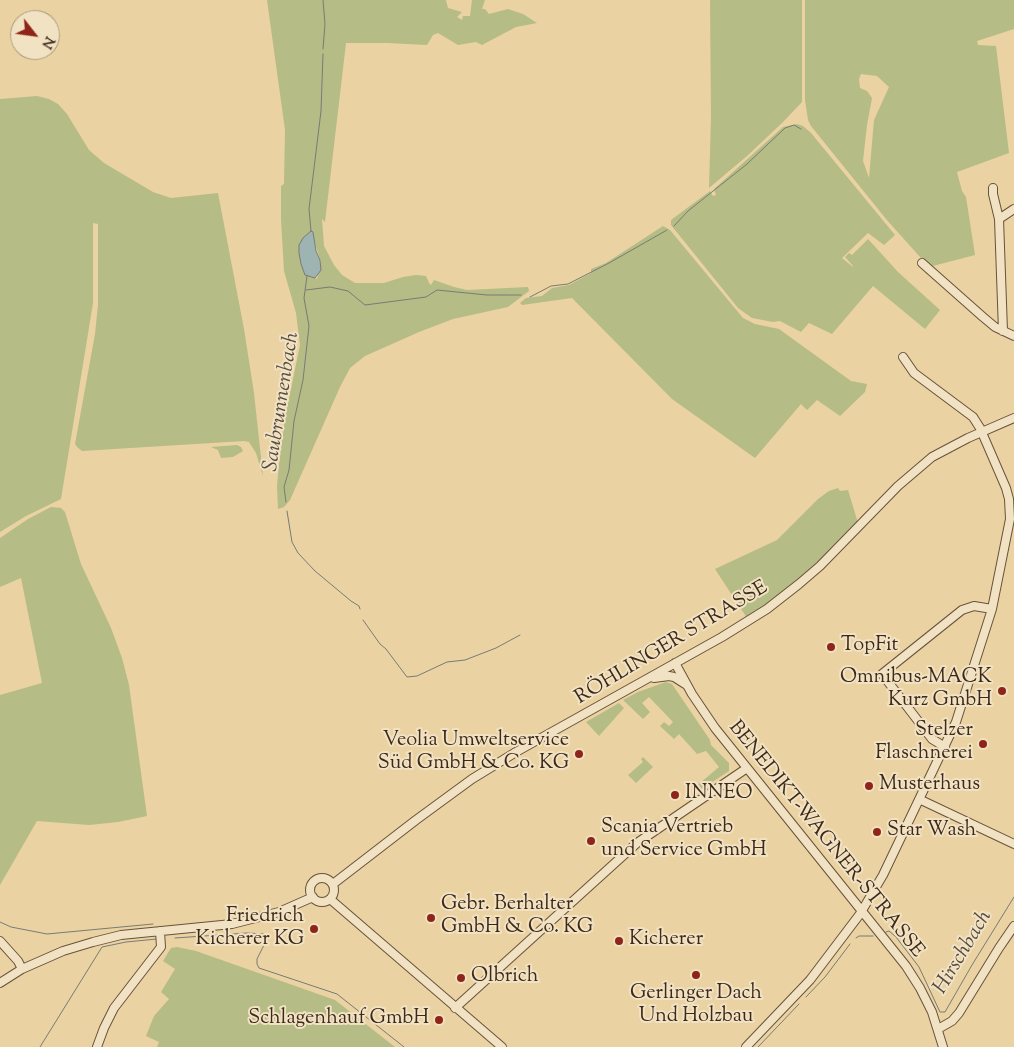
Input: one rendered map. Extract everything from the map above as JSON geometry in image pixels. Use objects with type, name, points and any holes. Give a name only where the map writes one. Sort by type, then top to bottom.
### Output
[{"type":"street","points":[[993,188],[999,219],[1003,331]]},
{"type":"street","points":[[999,219],[1014,208]]},
{"type":"street","points":[[922,263],[962,300],[1003,331],[1014,336]]},
{"type":"street","points":[[746,1047],[810,980],[862,910],[892,859],[945,747],[962,706],[992,609],[1010,519],[1011,499],[973,417],[914,373],[903,357]]},
{"type":"street","name":"RÖHLINGER STRASSE","points":[[333,884],[472,778],[743,625],[784,596],[820,566],[914,471],[940,452],[1014,418]]},
{"type":"street","points":[[945,747],[932,738],[882,674],[962,610],[974,606],[992,609]]},
{"type":"street","name":"BENEDIKT-WAGNER-STRASSE","points":[[675,663],[715,728],[906,966],[920,988],[938,1029],[943,1047]]},
{"type":"street","points":[[652,677],[657,679],[669,676],[674,677],[687,685]]},
{"type":"street","points":[[455,1008],[637,843],[747,768]]},
{"type":"street","points":[[920,800],[1014,844]]},
{"type":"street","points":[[325,878],[333,884],[334,892],[330,899],[323,902],[313,897],[311,887],[315,881],[325,878]]},
{"type":"street","points":[[0,983],[22,969],[63,951],[93,942],[121,936],[253,920],[279,912],[313,897]]},
{"type":"street","points":[[330,899],[502,1047]]},
{"type":"street","points":[[938,1029],[952,1021],[959,1013],[1014,926]]},
{"type":"street","points":[[97,1047],[114,1008],[161,947],[160,931]]},
{"type":"street","points":[[0,941],[18,961],[22,969]]},
{"type":"green space","points":[[267,0],[446,0],[448,8],[462,12],[457,17],[462,20],[463,16],[470,16],[472,0],[485,0],[482,9],[485,9],[489,14],[508,9],[523,14],[537,23],[516,27],[482,45],[476,42],[458,45],[438,33],[433,35],[427,45],[346,43],[325,222],[322,219],[324,246],[334,265],[342,275],[355,283],[384,283],[416,275],[426,276],[431,285],[434,280],[467,290],[528,287],[529,291],[508,307],[453,319],[419,332],[365,356],[350,368],[290,500],[284,507],[278,509],[277,486],[285,418],[300,345],[296,313],[284,271],[281,186],[284,184],[285,130]],"holes":[[[311,231],[321,262],[317,279],[304,272],[301,243]]]},
{"type":"green space","points":[[710,0],[802,0],[802,102],[747,156],[709,188],[711,117]]},
{"type":"green space","points":[[805,0],[1014,0],[1014,29],[977,41],[978,45],[996,46],[1009,153],[957,172],[962,191],[966,197],[975,255],[929,267],[886,219],[811,126],[808,120],[805,100]],"holes":[[[861,74],[877,76],[889,87],[874,120],[869,178],[863,161],[872,98],[867,91],[860,88],[859,79]]]},
{"type":"green space","points":[[37,96],[58,104],[67,114],[89,150],[104,163],[153,192],[171,198],[218,193],[244,329],[254,393],[263,476],[256,453],[249,442],[244,441],[82,451],[77,447],[75,444],[95,334],[98,305],[98,224],[93,223],[93,303],[61,499],[26,516],[0,532],[0,99]]},
{"type":"green space","points":[[797,124],[803,126],[811,133],[895,235],[884,245],[868,233],[842,258],[853,267],[845,257],[849,253],[852,255],[868,239],[898,272],[940,310],[925,329],[873,286],[832,334],[809,323],[801,332],[780,321],[773,322],[752,318],[738,308],[671,225],[671,220],[710,191],[713,196],[716,195],[714,189],[783,127]]},
{"type":"green space","points":[[663,226],[670,230],[743,318],[755,324],[779,329],[851,381],[867,384],[865,392],[840,416],[817,400],[807,410],[801,404],[755,458],[672,399],[572,298],[522,305],[520,303],[526,298],[542,296],[552,288],[569,285],[591,273],[591,269],[606,263]]},
{"type":"green space","points":[[237,445],[243,451],[233,457],[221,458],[218,450],[211,447]]},
{"type":"green space","points":[[838,488],[840,491],[848,490],[858,523],[812,569],[747,618],[715,569],[777,540],[818,499],[829,491]]},
{"type":"green space","points":[[51,507],[61,508],[65,512],[81,564],[111,628],[122,658],[129,685],[147,816],[89,825],[37,821],[0,885],[0,695],[42,683],[21,578],[0,587],[0,538],[28,519]]},
{"type":"green space","points":[[666,682],[672,684],[710,740],[711,745],[729,763],[729,771],[697,792],[694,788],[719,767],[706,751],[697,754],[679,734],[674,739],[660,726],[664,722],[669,726],[673,722],[649,697],[642,703],[650,712],[643,719],[623,700],[638,692]]},
{"type":"green space","points":[[619,703],[624,708],[599,736],[586,722]]},
{"type":"green space","points":[[643,757],[653,767],[636,783],[628,775],[643,762],[641,759]]},
{"type":"green space","points":[[177,947],[196,951],[335,1000],[395,1047],[157,1047],[159,1042],[146,1036],[154,1016],[169,999],[161,992],[175,969],[163,961],[171,948]]},
{"type":"water","points":[[311,231],[313,232],[321,270],[315,278],[305,275],[299,253],[299,245],[303,238]]},
{"type":"waterway","name":"Saubrunnenbach","points":[[323,0],[325,24],[323,49]]},
{"type":"waterway","name":"Saubrunnenbach","points":[[311,231],[309,209],[321,111],[323,54]]},
{"type":"waterway","points":[[674,226],[688,211],[747,164],[785,128],[794,125],[801,129]]},
{"type":"waterway","points":[[530,297],[551,286],[568,284],[667,230]]},
{"type":"waterway","name":"Saubrunnenbach","points":[[286,502],[284,487],[289,470],[294,421],[303,380],[309,326],[304,298],[307,276]]},
{"type":"waterway","points":[[306,290],[330,287],[348,291],[365,305],[426,297],[437,290],[487,295],[521,295]]},
{"type":"waterway","name":"Saubrunnenbach","points":[[287,511],[292,542],[298,553],[315,571],[359,606],[360,609]]},
{"type":"waterway","name":"Saubrunnenbach","points":[[363,620],[407,677],[417,676],[447,662],[465,660],[496,648],[520,635]]},
{"type":"waterway","name":"Hirschbach","points":[[886,932],[889,931],[896,937],[919,967],[940,1012],[945,1012],[1014,897]]},
{"type":"waterway","points":[[0,922],[11,927],[47,934],[153,924]]},
{"type":"waterway","name":"Hirschbach","points":[[175,938],[247,933],[264,934],[265,943],[257,959],[259,968],[337,994],[404,1047]]},
{"type":"waterway","name":"Hirschbach","points":[[856,938],[859,936],[873,936]]},
{"type":"waterway","name":"Hirschbach","points":[[40,1047],[102,947],[157,939]]},
{"type":"waterway","name":"Hirschbach","points":[[806,997],[825,977],[850,944]]},
{"type":"waterway","name":"Hirschbach","points":[[758,1047],[799,1004]]},
{"type":"place","name":"TopFit","points":[[831,647]]},
{"type":"place","name":"Omnibus-MACK Kurz GmbH","points":[[1002,691]]},
{"type":"place","name":"Stelzer Flaschnerei","points":[[983,744]]},
{"type":"place","name":"Veolia Umweltservice Süd GmbH & Co. KG","points":[[579,754]]},
{"type":"place","name":"Musterhaus","points":[[869,786]]},
{"type":"place","name":"INNEO","points":[[675,795]]},
{"type":"place","name":"Star Wash","points":[[877,832]]},
{"type":"place","name":"Scania Vertrieb und Service GmbH","points":[[591,841]]},
{"type":"place","name":"Gebr. Berhalter GmbH & Co. KG","points":[[431,918]]},
{"type":"place","name":"Friedrich Kicherer KG","points":[[314,929]]},
{"type":"place","name":"Kicherer","points":[[619,941]]},
{"type":"place","name":"Gerlinger Dach Und Holzbau","points":[[696,975]]},
{"type":"place","name":"Olbrich","points":[[461,978]]},
{"type":"place","name":"Schlagenhauf GmbH","points":[[439,1020]]}]
